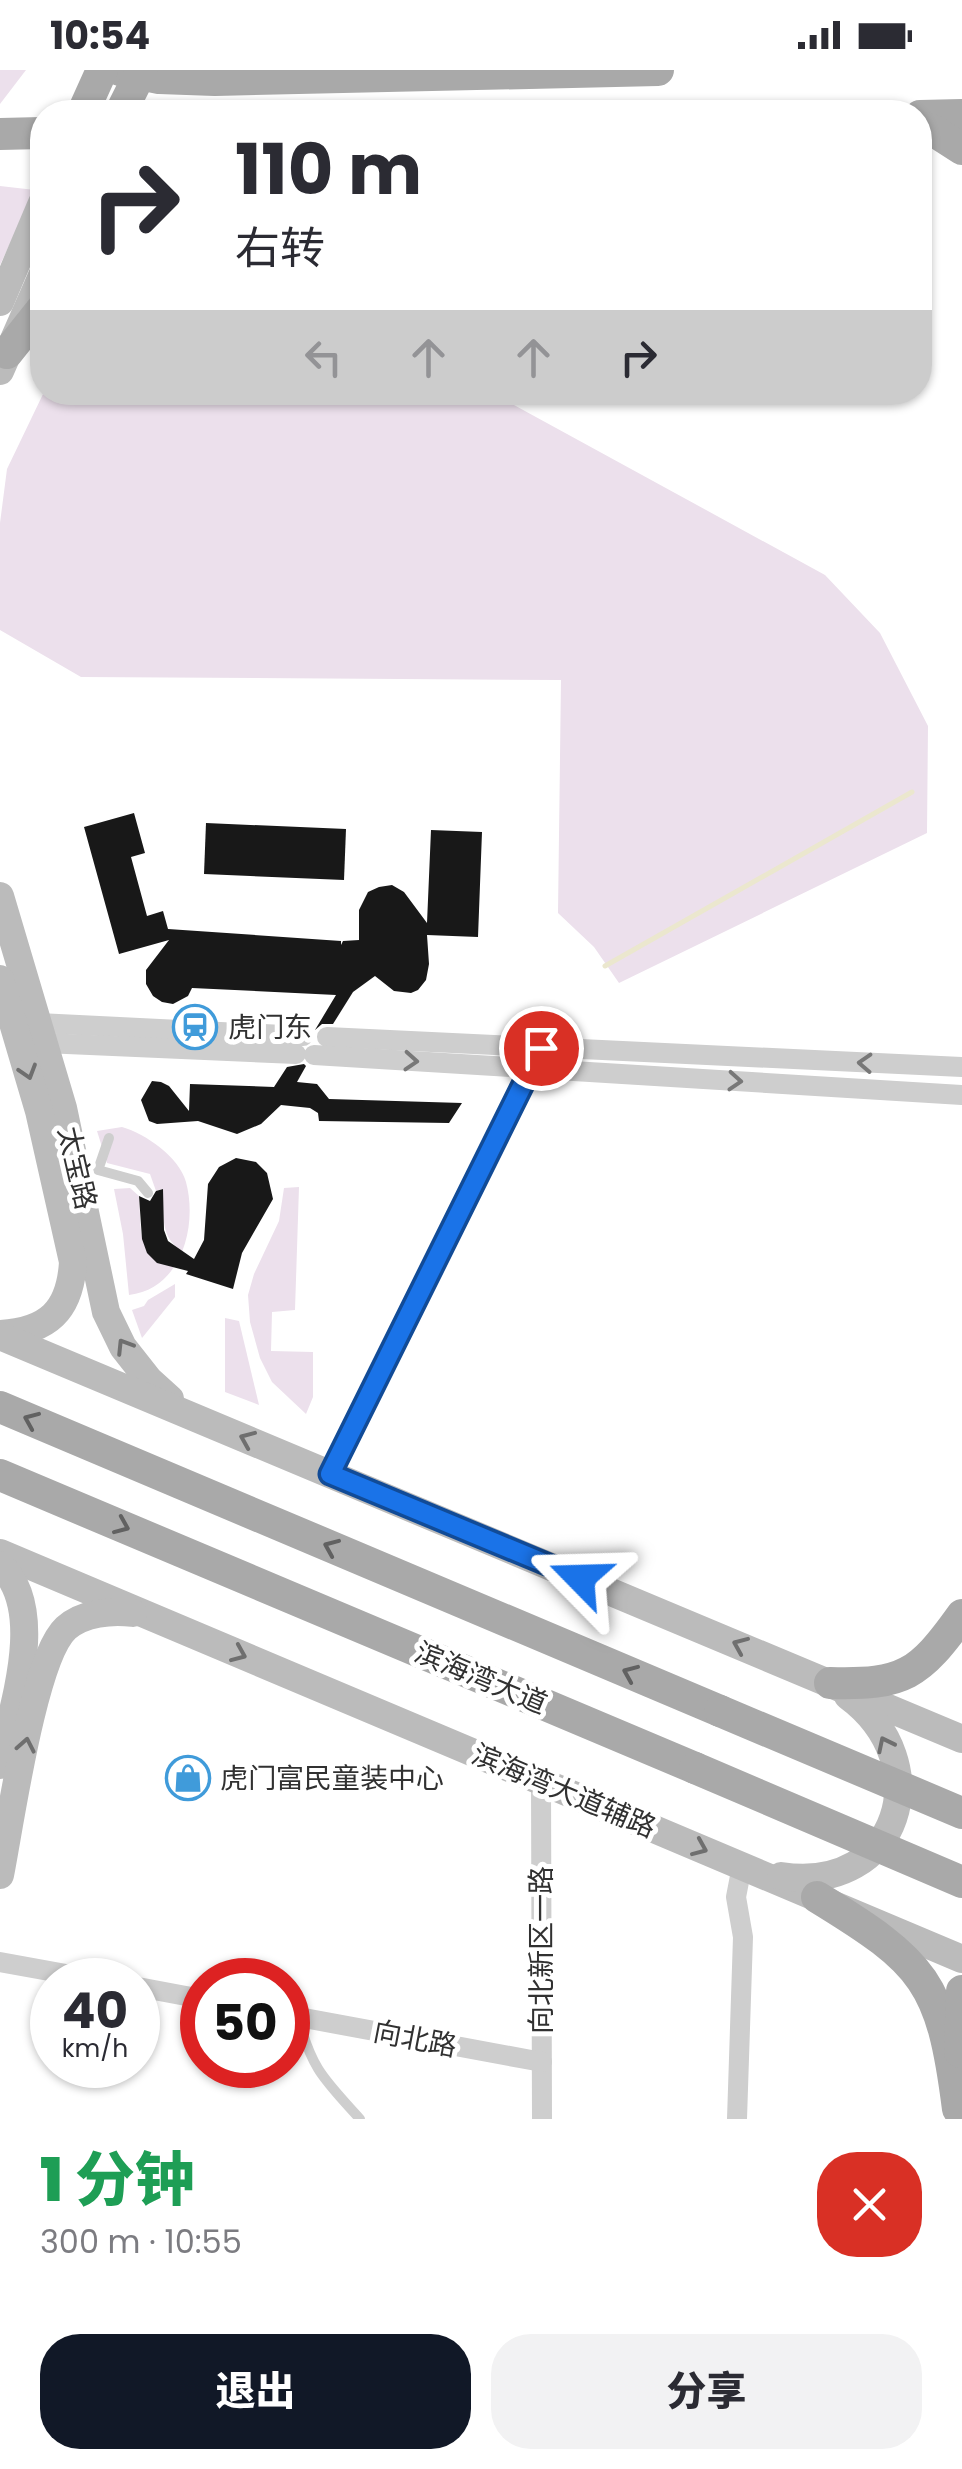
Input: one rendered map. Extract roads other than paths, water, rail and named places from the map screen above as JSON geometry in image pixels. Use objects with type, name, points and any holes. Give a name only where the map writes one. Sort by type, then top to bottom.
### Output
[{"type":"main road","points":[[88,100],[102,70]]},
{"type":"main road","points":[[125,100],[134,72],[214,80],[385,73],[658,70]]},
{"type":"main road","points":[[932,116],[962,115]]},
{"type":"main road","points":[[932,131],[962,150]]},
{"type":"main road","points":[[0,134],[30,133]]},
{"type":"main road","points":[[0,302],[30,232]]},
{"type":"main road","points":[[3,362],[30,302]]},
{"type":"main road","points":[[3,362],[30,325]]},
{"type":"main road","name":"太宝路","points":[[0,896],[79,1172],[106,1312],[123,1347],[149,1380],[191,1416]]},
{"type":"main road","name":"太宝路","points":[[0,979],[48,1142],[74,1262],[72,1284],[50,1321],[26,1332],[0,1335]]},
{"type":"main road","points":[[0,1335],[962,1739]]},
{"type":"main road","points":[[0,1407],[962,1812]]},
{"type":"main road","name":"滨海湾大道","points":[[0,1475],[962,1882]]},
{"type":"main road","name":"滨海湾大道辅路","points":[[0,1553],[962,1960]]},
{"type":"main road","points":[[0,1564],[22,1594],[26,1633],[0,1766]]},
{"type":"main road","points":[[0,1875],[39,1681],[51,1649],[66,1628],[84,1618],[115,1610],[149,1616]]},
{"type":"main road","points":[[830,1683],[874,1684],[908,1675],[939,1648],[962,1615]]},
{"type":"main road","points":[[26,1633],[37,1620],[46,1620],[52,1626],[51,1649]]},
{"type":"main road","points":[[751,1869],[795,1878],[826,1874],[873,1854],[890,1830],[899,1778],[891,1753],[876,1724],[859,1704],[830,1683]]},
{"type":"main road","points":[[817,1898],[906,1959],[932,1992],[950,2043],[958,2114]]},
{"type":"main road","points":[[958,2114],[962,1992]]},
{"type":"street","points":[[41,1033],[962,1096]]},
{"type":"street","points":[[326,1037],[962,1067]]},
{"type":"street","points":[[330,1474],[541,1048]]},
{"type":"street","name":"向北新区一路","points":[[540,1781],[542,2119]]},
{"type":"street","points":[[737,2119],[744,1938],[736,1896],[751,1869]]},
{"type":"street","points":[[0,1962],[30,1967]]},
{"type":"street","name":"向北路","points":[[310,2019],[542,2062]]},
{"type":"lane","points":[[109,1138],[98,1170],[138,1181],[148,1193]]},
{"type":"lane","points":[[310,2058],[360,2119]]},
{"type":"waterway","points":[[605,966],[912,792]]},
{"type":"place","name":"虎门东","points":[[195,1027]]},
{"type":"place","name":"虎门富民童装中心","points":[[188,1778]]}]
